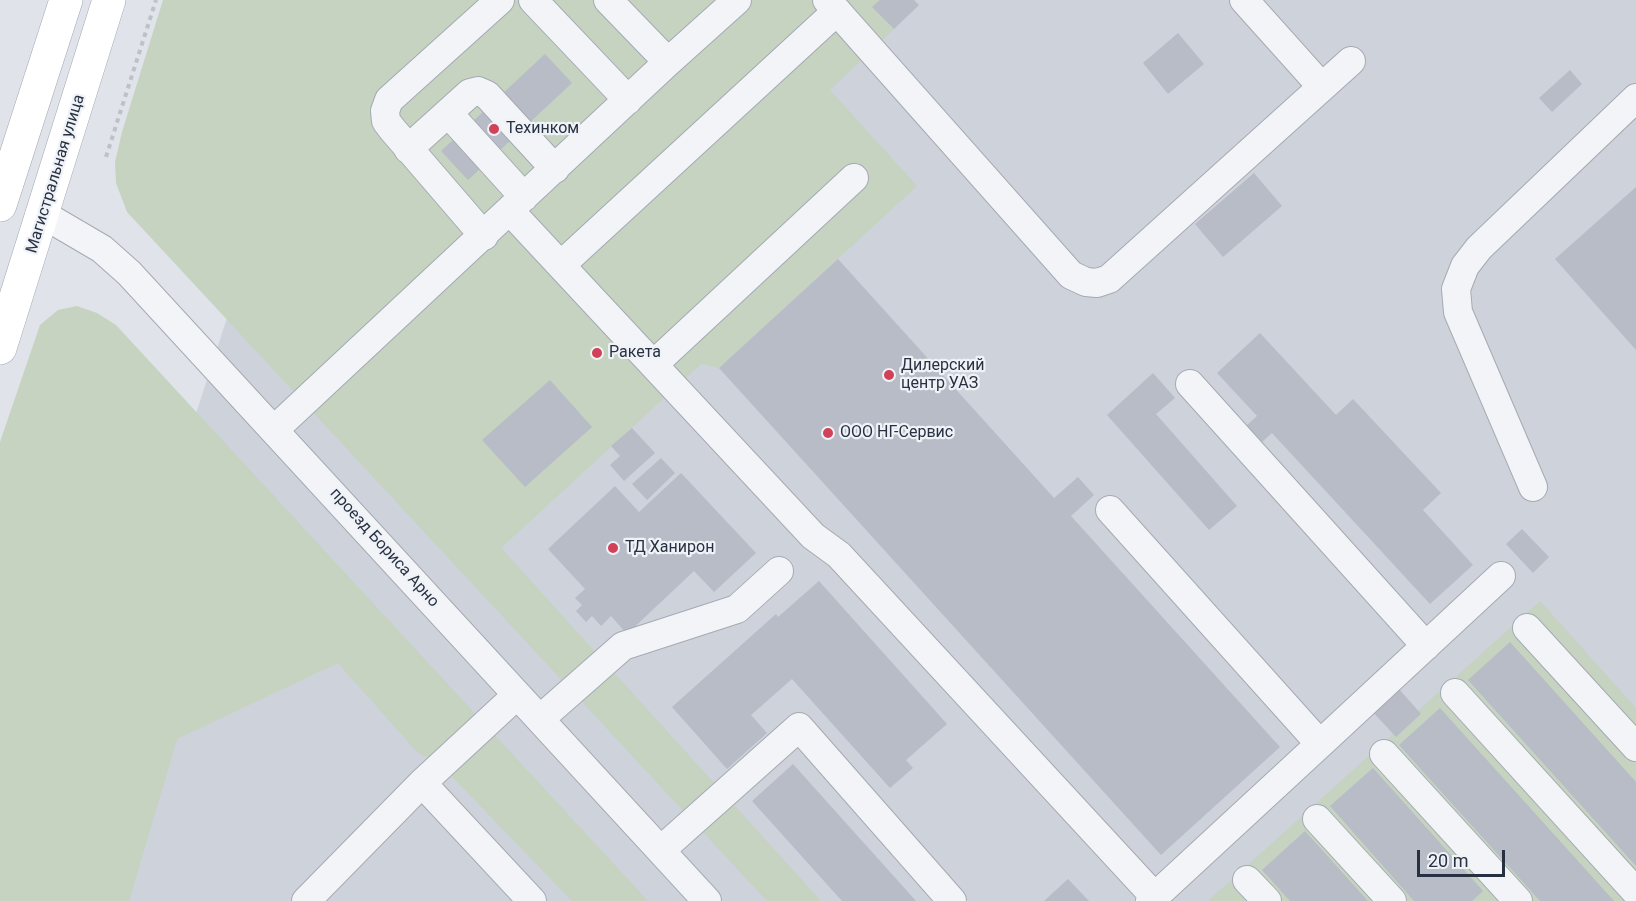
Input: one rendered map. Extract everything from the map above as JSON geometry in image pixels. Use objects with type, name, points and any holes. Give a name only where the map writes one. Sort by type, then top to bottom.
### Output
[{"type":"main road","points":[[0,205],[65,0]]},
{"type":"main road","name":"Магистральная улица","points":[[0,348],[44,215],[109,0]]},
{"type":"street","points":[[484,236],[386,121],[389,100],[500,0]]},
{"type":"street","points":[[533,0],[628,100]]},
{"type":"street","points":[[608,0],[668,62]]},
{"type":"street","points":[[274,429],[737,0]]},
{"type":"street","points":[[1244,0],[1322,87]]},
{"type":"street","points":[[561,265],[832,6],[1071,275],[1086,282],[1097,283],[1109,279],[1351,61]]},
{"type":"street","points":[[408,149],[470,93],[478,91],[487,95],[555,169]]},
{"type":"street","points":[[1533,487],[1458,312],[1456,289],[1465,266],[1479,248],[1636,98]]},
{"type":"street","points":[[448,113],[561,265],[813,536],[839,555],[1153,899],[1501,576]]},
{"type":"street","points":[[654,364],[854,178]]},
{"type":"street","name":"проезд Бориса Арно","points":[[44,215],[102,249],[129,273],[708,901]]},
{"type":"street","points":[[1190,384],[1426,646]]},
{"type":"street","points":[[1110,510],[1320,744]]},
{"type":"street","points":[[540,719],[623,646],[736,609],[779,571]]},
{"type":"street","points":[[1527,628],[1636,747]]},
{"type":"street","points":[[1455,693],[1636,891]]},
{"type":"street","points":[[306,901],[422,783],[517,695]]},
{"type":"street","points":[[661,850],[799,727],[952,901]]},
{"type":"street","points":[[1384,754],[1509,898]]},
{"type":"street","points":[[422,783],[532,901]]},
{"type":"street","points":[[1317,819],[1392,901]]},
{"type":"street","points":[[1247,880],[1267,901]]},
{"type":"path","points":[[106,158],[156,0]]},
{"type":"shaded area","points":[[330,0],[1636,0],[1636,901],[38,901]]},
{"type":"green space","points":[[163,0],[880,0],[873,7],[894,29],[830,90],[917,186],[719,368],[701,364],[501,548],[821,901],[767,901],[127,212],[116,183],[115,162],[122,132]]},
{"type":"green space","points":[[77,306],[97,313],[116,325],[648,901],[572,901],[441,765],[417,752],[338,663],[177,739],[129,901],[0,901],[0,442],[40,325],[58,310]]},
{"type":"green space","points":[[1540,601],[1636,708],[1636,901],[1208,901],[1393,734],[1396,737],[1421,715],[1418,711]]},
{"type":"building","points":[[880,0],[914,0],[919,5],[894,29],[872,7]]},
{"type":"building","points":[[1178,33],[1204,64],[1168,94],[1143,63]]},
{"type":"building","points":[[545,54],[572,83],[468,180],[441,151]]},
{"type":"building","points":[[1570,70],[1582,84],[1552,112],[1539,98]]},
{"type":"building","points":[[1254,173],[1282,206],[1223,257],[1195,224]]},
{"type":"building","points":[[1636,187],[1636,350],[1555,259]]},
{"type":"building","points":[[838,259],[1054,498],[1078,477],[1094,495],[1071,516],[1280,747],[1161,855],[719,368]]},
{"type":"building","points":[[1260,333],[1336,415],[1353,399],[1441,493],[1423,510],[1473,565],[1430,604],[1272,433],[1262,442],[1246,426],[1257,416],[1217,373]]},
{"type":"building","points":[[1153,373],[1175,398],[1156,414],[1237,506],[1209,530],[1107,415]]},
{"type":"building","points":[[550,380],[592,427],[525,487],[482,440]]},
{"type":"building","points":[[632,428],[655,453],[624,481],[610,465],[620,456],[611,446]]},
{"type":"building","points":[[661,458],[675,473],[647,500],[632,484]]},
{"type":"building","points":[[681,473],[756,553],[714,592],[694,571],[627,634],[611,616],[601,626],[592,616],[586,622],[576,611],[582,605],[575,598],[585,589],[548,549],[615,486],[639,512]]},
{"type":"building","points":[[1522,529],[1549,557],[1533,573],[1506,544]]},
{"type":"building","points":[[819,581],[947,724],[906,760],[913,768],[890,788],[792,679],[751,715],[767,733],[727,769],[672,707],[776,614],[778,617]]},
{"type":"building","points":[[1510,642],[1636,782],[1636,866],[1468,680]]},
{"type":"building","points":[[1399,689],[1421,714],[1396,737],[1373,712]]},
{"type":"building","points":[[1440,708],[1614,901],[1540,901],[1399,745]]},
{"type":"building","points":[[793,764],[916,901],[842,901],[752,801]]},
{"type":"building","points":[[1373,768],[1483,891],[1472,901],[1414,901],[1330,806]]},
{"type":"building","points":[[1305,831],[1368,901],[1290,901],[1262,870]]},
{"type":"building","points":[[1068,879],[1089,901],[1044,901]]},
{"type":"place","name":"Техинком","points":[[494,129]]},
{"type":"place","name":"Ракета","points":[[597,353]]},
{"type":"place","name":"Дилерский центр УАЗ","points":[[889,375]]},
{"type":"place","name":"ООО НГ-Сервис","points":[[828,433]]},
{"type":"place","name":"ТД Ханирон","points":[[613,548]]}]
